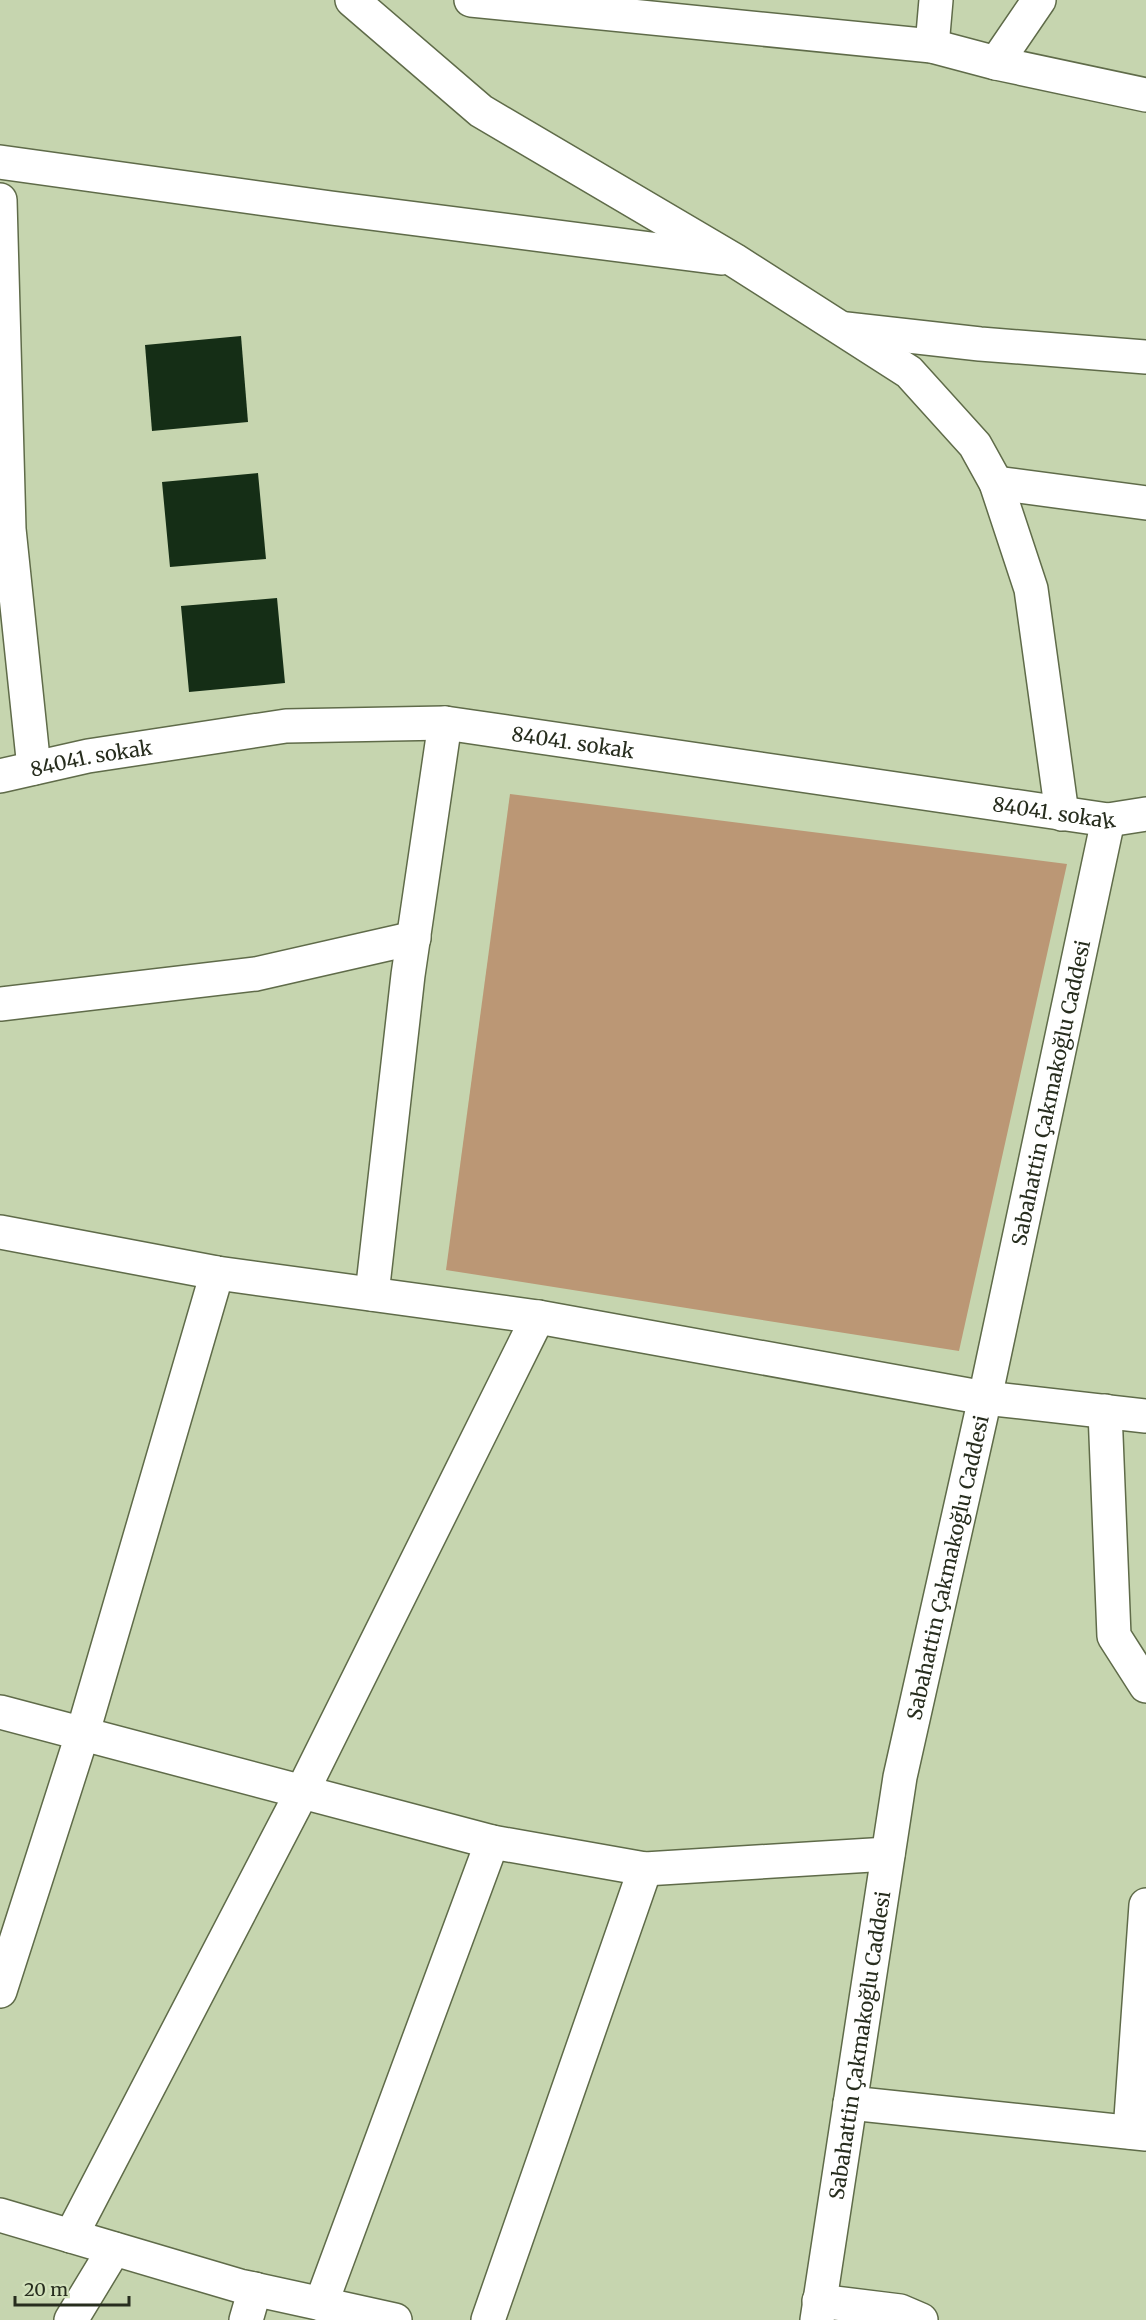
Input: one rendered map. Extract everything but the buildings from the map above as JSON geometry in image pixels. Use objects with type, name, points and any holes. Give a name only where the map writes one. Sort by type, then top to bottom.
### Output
[{"type":"street","points":[[352,0],[481,111],[734,260],[909,372],[975,445],[996,483],[1031,589],[1062,814]]},
{"type":"street","points":[[471,0],[608,7],[932,46],[996,63],[1146,95]]},
{"type":"street","points":[[932,46],[936,0]]},
{"type":"street","points":[[996,63],[1039,0]]},
{"type":"street","points":[[0,162],[734,260]]},
{"type":"street","points":[[0,200],[9,529],[34,768]]},
{"type":"street","points":[[838,328],[980,344],[1146,357]]},
{"type":"street","points":[[996,483],[1146,503]]},
{"type":"street","points":[[372,1294],[414,938],[444,723]]},
{"type":"street","name":"84041. sokak","points":[[0,776],[88,756],[286,726],[444,723],[1108,820],[1146,814]]},
{"type":"street","name":"Sabahattin Çakmakoğlu Caddesi","points":[[818,2311],[900,1777],[985,1398],[1108,820]]},
{"type":"street","points":[[0,1004],[256,974],[414,938]]},
{"type":"street","points":[[0,1232],[217,1273],[538,1317],[985,1398],[1146,1416]]},
{"type":"street","points":[[0,1991],[83,1732],[217,1273]]},
{"type":"street","points":[[71,2236],[302,1792],[538,1317]]},
{"type":"street","points":[[1105,1411],[1114,1636],[1146,1686]]},
{"type":"street","points":[[0,1712],[83,1732],[492,1842],[645,1869],[888,1854]]},
{"type":"street","points":[[321,2304],[492,1842]]},
{"type":"street","points":[[488,2320],[645,1869]]},
{"type":"street","points":[[850,2103],[1138,2133],[1146,1905]]},
{"type":"street","points":[[0,2215],[114,2249],[251,2305],[321,2304],[395,2320]]},
{"type":"street","points":[[72,2320],[114,2249]]},
{"type":"street","points":[[818,2311],[900,2311],[921,2320]]},
{"type":"shaded area","points":[[510,794],[1067,864],[959,1351],[446,1270]]}]
